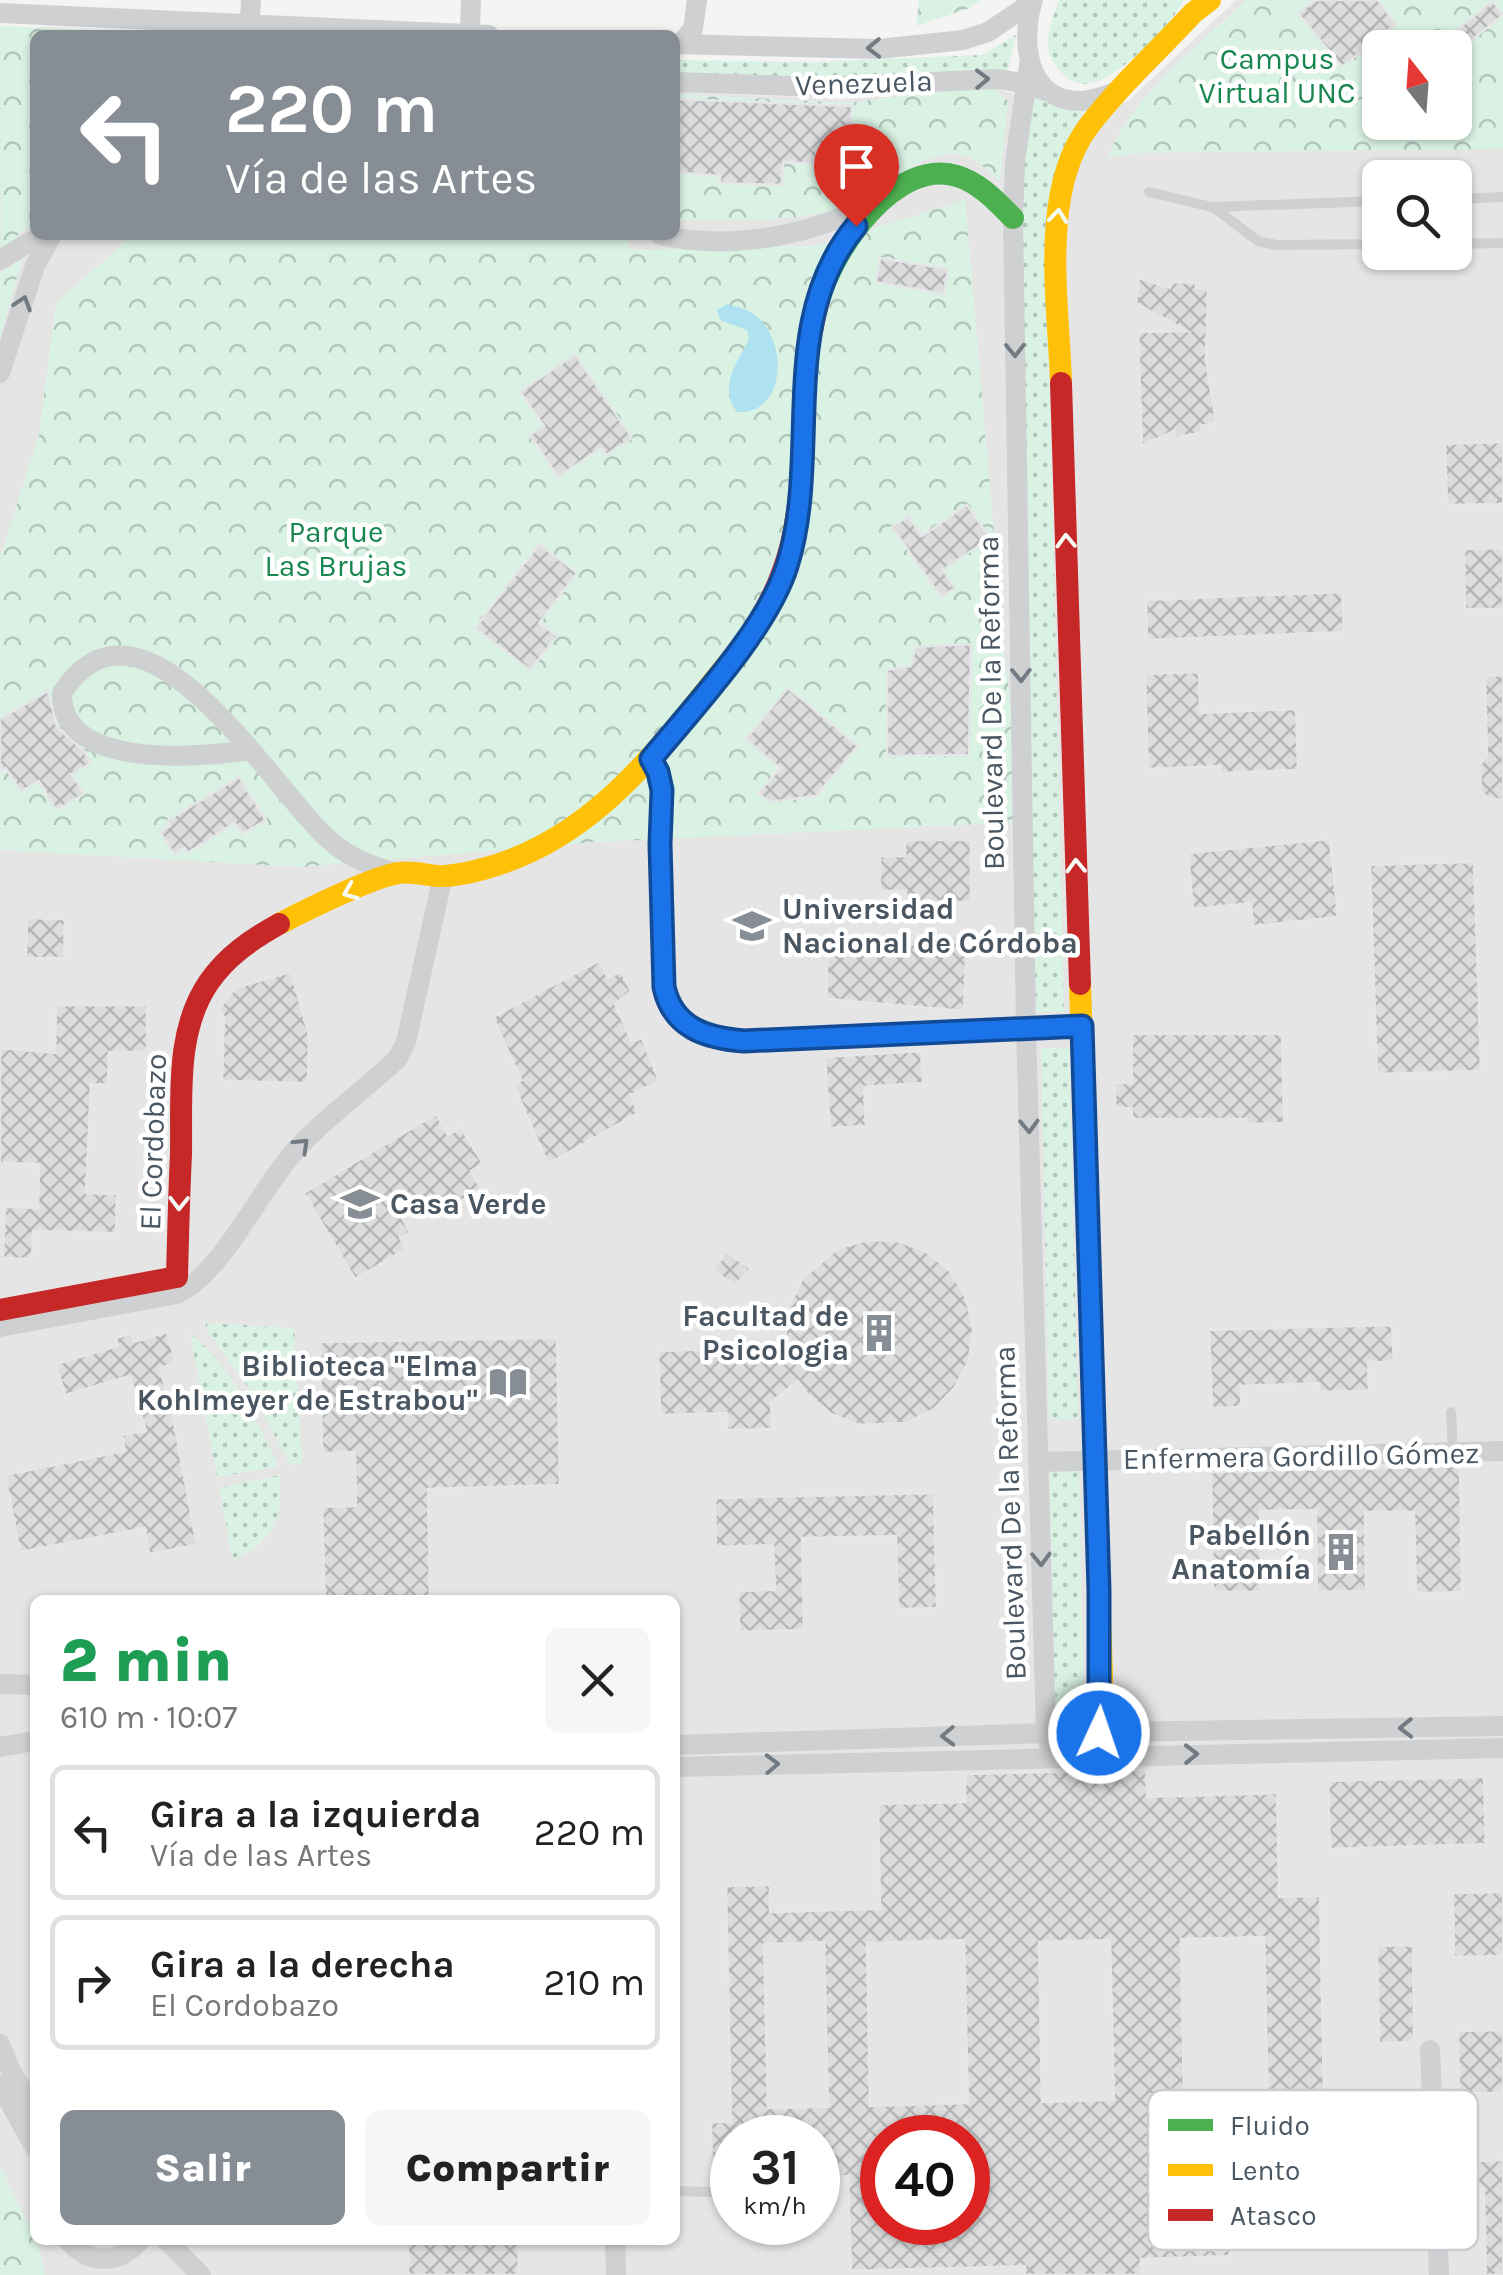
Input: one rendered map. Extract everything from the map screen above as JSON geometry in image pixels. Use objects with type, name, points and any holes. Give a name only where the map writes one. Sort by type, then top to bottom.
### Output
[{"type":"street","points":[[0,13],[34,7],[249,30],[250,0]]},
{"type":"street","points":[[470,30],[471,0]]},
{"type":"street","points":[[680,41],[693,29],[697,0]]},
{"type":"street","name":"Venezuela","points":[[680,44],[879,49],[963,40],[988,32],[1032,2]]},
{"type":"street","name":"Boulevard De la Reforma","points":[[1032,2],[1013,218],[1026,1028],[1038,1462],[1046,1733],[1050,1748],[1058,1757]]},
{"type":"street","points":[[1096,1744],[1099,1590],[1056,224],[1066,171],[1077,144],[1199,4]]},
{"type":"street","points":[[1028,75],[1052,93],[1082,101],[1119,92]]},
{"type":"street","name":"Venezuela","points":[[680,82],[818,87],[1028,75]]},
{"type":"street","name":"El Cordobazo","points":[[177,1285],[184,1060],[196,1004],[211,979],[232,954],[264,932],[396,873],[444,876],[494,866],[554,841],[597,810],[651,759],[760,621],[778,592],[797,526],[809,334],[817,302],[842,244],[890,193],[920,176],[947,172],[983,188],[1013,218]]},
{"type":"street","points":[[680,237],[711,241],[797,233],[849,215],[890,193]]},
{"type":"street","points":[[0,260],[32,240]]},
{"type":"street","points":[[0,373],[35,266],[49,240]]},
{"type":"street","points":[[250,750],[176,756],[95,744],[82,736],[67,717],[62,693],[86,668],[124,656],[143,657],[158,664],[196,694],[250,750],[332,843],[352,856],[396,873]]},
{"type":"street","points":[[651,759],[662,790],[664,987],[670,1006],[686,1026],[721,1040],[744,1041],[1082,1026]]},
{"type":"street","points":[[0,1310],[194,1285],[298,1147],[398,1058],[406,1042],[444,876]]},
{"type":"street","points":[[0,1327],[177,1285]]},
{"type":"street","name":"Enfermera Gordillo Gómez","points":[[1038,1462],[1503,1450]]},
{"type":"street","points":[[0,1684],[30,1685]]},
{"type":"street","points":[[680,1767],[1058,1757],[1096,1744],[1503,1726]]},
{"type":"street","points":[[680,1744],[1046,1733],[1096,1744],[1503,1748]]},
{"type":"street","points":[[0,1746],[30,1742]]},
{"type":"street","points":[[0,2044],[30,2102]]},
{"type":"street","points":[[1430,2050],[1431,2090]]},
{"type":"street","points":[[0,2085],[30,2139]]},
{"type":"street","points":[[72,2245],[90,2267],[125,2275],[136,2245]]},
{"type":"street","points":[[90,2267],[136,2245]]},
{"type":"street","points":[[171,2245],[201,2275]]},
{"type":"street","points":[[615,2245],[616,2275]]},
{"type":"street","points":[[1437,2250],[1438,2275]]},
{"type":"lane","points":[[1150,192],[1212,207],[1362,202]]},
{"type":"lane","points":[[1472,198],[1503,197]]},
{"type":"lane","points":[[1212,207],[1258,241],[1276,246],[1362,244]]},
{"type":"lane","points":[[1472,244],[1503,243]]},
{"type":"lane","points":[[1451,1412],[1453,1452]]},
{"type":"lane","points":[[680,2191],[710,2192]]},
{"type":"shaded area","name":"Universidad Nacional de Córdoba","points":[[1236,0],[1503,0],[1503,2275],[0,2275],[0,45],[30,46],[30,240],[680,240],[680,92],[845,99],[986,86],[1085,115],[1128,101]]},
{"type":"green space","points":[[919,0],[981,0],[967,9],[916,26]]},
{"type":"green space","points":[[1059,0],[1184,0],[1130,61],[1103,79],[1083,84],[1062,74],[1050,54],[1048,35]]},
{"type":"green space","name":"Campus Virtual UNC","points":[[1246,0],[1503,0],[1503,149],[1138,153],[1107,158],[1133,113],[1187,54]]},
{"type":"green space","points":[[0,26],[92,30],[30,30],[30,225],[1,253]]},
{"type":"green space","points":[[1016,35],[1008,71],[853,80],[680,76],[680,60],[812,62],[982,55]]},
{"type":"green space","points":[[978,86],[995,89],[1008,101],[1000,182],[969,157],[941,155],[916,164],[871,195],[837,209],[768,220],[680,220],[680,94],[847,103]]},
{"type":"green space","points":[[1029,92],[1085,108],[1057,166],[1047,277],[1064,1012],[1036,1012],[1018,240]]},
{"type":"green space","name":"Parque Las Brujas","points":[[965,200],[1023,822],[597,842],[300,867],[0,850],[0,558],[39,435],[56,303],[127,240],[628,240],[629,250],[821,245]]},
{"type":"green space","points":[[22,258],[0,339],[0,274]]},
{"type":"green space","points":[[1041,1048],[1069,1048],[1078,1419],[1049,1419]]},
{"type":"green space","points":[[206,1323],[294,1328],[302,1464],[290,1465],[255,1397],[206,1329]]},
{"type":"green space","points":[[190,1332],[242,1394],[278,1466],[217,1477]]},
{"type":"green space","points":[[1079,1471],[1084,1713],[1055,1714],[1050,1472]]},
{"type":"green space","points":[[280,1475],[279,1506],[273,1528],[258,1545],[233,1560],[219,1488]]},
{"type":"green space","points":[[0,2166],[30,2228],[30,2245],[38,2245],[45,2275],[0,2275]]},
{"type":"water","points":[[727,304],[756,316],[774,342],[777,358],[777,374],[766,401],[737,412],[729,384],[749,339],[747,330],[720,320],[717,310]]},
{"type":"building","name":"Campus Virtual UNC","points":[[1315,0],[1378,0],[1396,24],[1388,30],[1362,30],[1362,51],[1342,67],[1298,13]]},
{"type":"building","points":[[1493,1],[1503,15],[1472,40],[1472,30],[1456,30]]},
{"type":"building","points":[[680,99],[852,106],[849,165],[783,162],[782,185],[720,183],[720,176],[680,172]]},
{"type":"building","points":[[880,258],[948,269],[944,294],[876,282]]},
{"type":"building","points":[[1139,278],[1170,288],[1172,282],[1208,288],[1206,360],[1216,423],[1201,426],[1202,433],[1175,437],[1174,431],[1142,446],[1138,332],[1187,331],[1136,303]]},
{"type":"building","points":[[575,354],[632,438],[606,455],[601,448],[558,477],[530,435],[544,426],[520,392]]},
{"type":"building","points":[[1503,442],[1503,504],[1447,505],[1445,444]]},
{"type":"building","points":[[967,505],[990,538],[943,570],[955,588],[941,597],[892,527],[908,516],[922,536]]},
{"type":"building","points":[[539,544],[577,573],[539,623],[557,636],[530,670],[475,628]]},
{"type":"building","points":[[1503,548],[1503,609],[1465,609],[1464,549]]},
{"type":"building","points":[[1342,592],[1344,632],[1147,640],[1146,600]]},
{"type":"building","points":[[971,644],[969,755],[887,756],[887,670],[911,666],[915,647]]},
{"type":"building","points":[[1199,672],[1200,713],[1296,709],[1298,770],[1220,773],[1220,766],[1148,769],[1145,674]]},
{"type":"building","points":[[1503,675],[1503,799],[1489,799],[1481,792],[1480,765],[1487,755],[1485,676]]},
{"type":"building","points":[[788,688],[858,746],[816,796],[769,802],[758,793],[780,768],[746,739]]},
{"type":"building","points":[[48,691],[57,727],[84,751],[91,763],[72,774],[84,794],[56,810],[39,781],[21,792],[6,768],[0,772],[0,719]]},
{"type":"building","points":[[239,777],[266,820],[242,834],[235,823],[187,853],[184,848],[174,854],[160,832],[170,826],[167,821]]},
{"type":"building","points":[[1330,839],[1338,917],[1253,926],[1251,903],[1193,909],[1188,853]]},
{"type":"building","points":[[905,840],[971,840],[971,902],[906,902],[906,891],[880,891],[880,856],[905,856]]},
{"type":"building","points":[[1474,862],[1481,1071],[1377,1074],[1370,865]]},
{"type":"building","points":[[27,918],[65,919],[64,958],[26,958]]},
{"type":"building","points":[[967,935],[964,1011],[827,999],[827,944]]},
{"type":"building","points":[[599,961],[608,978],[621,971],[631,991],[615,1004],[632,1042],[642,1038],[659,1081],[631,1095],[638,1113],[548,1164],[514,1086],[521,1080],[493,1017]]},
{"type":"building","points":[[291,972],[309,1035],[308,1083],[222,1081],[224,1017],[219,1009],[235,988]]},
{"type":"building","points":[[56,1005],[147,1005],[147,1052],[109,1052],[108,1085],[91,1084],[86,1193],[117,1194],[116,1233],[33,1231],[32,1259],[3,1258],[5,1207],[38,1208],[39,1164],[0,1163],[0,1048],[55,1053]]},
{"type":"building","points":[[1132,1034],[1282,1034],[1284,1123],[1132,1119],[1132,1108],[1115,1108],[1115,1083],[1132,1083]]},
{"type":"building","points":[[921,1051],[923,1083],[864,1087],[866,1126],[830,1128],[825,1057]]},
{"type":"building","name":"Casa Verde","points":[[436,1114],[448,1135],[461,1127],[483,1164],[471,1171],[481,1189],[439,1214],[431,1199],[401,1216],[410,1232],[400,1238],[406,1249],[355,1279],[304,1193]]},
{"type":"building","name":"Facultad de Psicologia","points":[[867,1240],[898,1241],[927,1252],[951,1272],[966,1298],[973,1329],[969,1360],[955,1387],[934,1409],[906,1423],[859,1425],[831,1414],[798,1381],[771,1402],[772,1429],[727,1430],[727,1413],[660,1415],[658,1351],[784,1347],[789,1307],[802,1279],[837,1249]]},
{"type":"building","points":[[727,1252],[751,1269],[734,1286],[713,1270]]},
{"type":"building","points":[[1392,1325],[1394,1362],[1368,1362],[1369,1391],[1319,1392],[1319,1383],[1241,1386],[1241,1407],[1212,1408],[1209,1330]]},
{"type":"building","points":[[167,1332],[176,1363],[160,1368],[197,1545],[149,1554],[145,1528],[20,1552],[5,1475],[125,1451],[122,1435],[146,1431],[130,1376],[65,1395],[56,1364],[118,1346],[116,1338],[132,1333],[134,1342]]},
{"type":"building","points":[[557,1338],[560,1485],[428,1489],[430,1595],[325,1595],[322,1507],[356,1506],[355,1452],[322,1453],[320,1342]]},
{"type":"building","name":"Pabellón Anatomía","points":[[1460,1466],[1462,1592],[1416,1593],[1414,1512],[1365,1512],[1366,1591],[1317,1592],[1316,1510],[1260,1511],[1261,1592],[1213,1592],[1211,1472]]},
{"type":"building","points":[[934,1493],[937,1608],[898,1609],[896,1536],[802,1538],[804,1630],[739,1632],[738,1591],[775,1590],[773,1545],[716,1547],[715,1498]]},
{"type":"building","points":[[1146,1770],[1147,1797],[1277,1793],[1279,1897],[1320,1896],[1324,2090],[1268,2090],[1264,1937],[1181,1939],[1184,2090],[1148,2090],[1148,2250],[1230,2250],[1230,2256],[1141,2259],[1141,2275],[1025,2275],[1025,2266],[851,2271],[848,2176],[840,2176],[840,2115],[731,2115],[726,1886],[770,1885],[770,1912],[880,1909],[878,1804],[965,1802],[965,1774]],"holes":[[[964,1940],[968,2103],[870,2106],[867,1943]],[[1110,1940],[1114,2100],[1042,2102],[1039,1942]],[[824,1942],[828,2107],[768,2108],[764,1944]]]},
{"type":"building","points":[[1484,1777],[1486,1844],[1330,1849],[1328,1781]]},
{"type":"building","points":[[1503,1892],[1503,1956],[1454,1957],[1453,1893]]},
{"type":"building","points":[[1413,1945],[1414,2042],[1379,2043],[1377,1946]]},
{"type":"building","points":[[1503,2030],[1503,2093],[1459,2090],[1458,2031]]},
{"type":"building","points":[[1503,2160],[1503,2275],[1486,2275],[1484,2188],[1478,2188],[1478,2161]]},
{"type":"building","points":[[408,2245],[518,2245],[519,2275],[408,2275]]},
{"type":"traffic: fast","points":[[819,300],[852,234],[870,212],[911,180],[934,174],[957,176],[981,188],[1013,218]]},
{"type":"traffic: slow","points":[[1061,383],[1055,251],[1063,184],[1073,154],[1088,127],[1113,97],[1210,0]]},
{"type":"traffic: slow","points":[[279,924],[373,880],[409,872],[443,876],[472,872],[524,855],[561,835],[625,784],[734,656]]},
{"type":"traffic: slow","points":[[1080,984],[1102,1676],[1101,1724],[1093,1756]]},
{"type":"traffic: jam","points":[[734,656],[765,611],[784,567],[795,524],[804,395],[819,300]]},
{"type":"traffic: jam","points":[[1061,383],[1080,984]]},
{"type":"traffic: jam","points":[[0,1310],[177,1277],[181,1087],[190,1022],[209,982],[224,964],[279,924]]},
{"type":"place","name":"Universidad Nacional de Córdoba","points":[[752,926]]},
{"type":"place","name":"Casa Verde","points":[[360,1204]]},
{"type":"place","name":"Facultad de Psicologia","points":[[879,1333]]},
{"type":"place","name":"Biblioteca \"Elma Kohlmeyer de Estrabou\"","points":[[508,1383]]},
{"type":"place","name":"Pabellón Anatomía","points":[[1341,1552]]},
{"type":"route","points":[[856,226],[829,269],[809,334],[797,526],[778,592],[760,621],[651,759],[662,790],[664,987],[670,1006],[686,1026],[721,1040],[1082,1026],[1099,1590],[1099,1733]]}]
